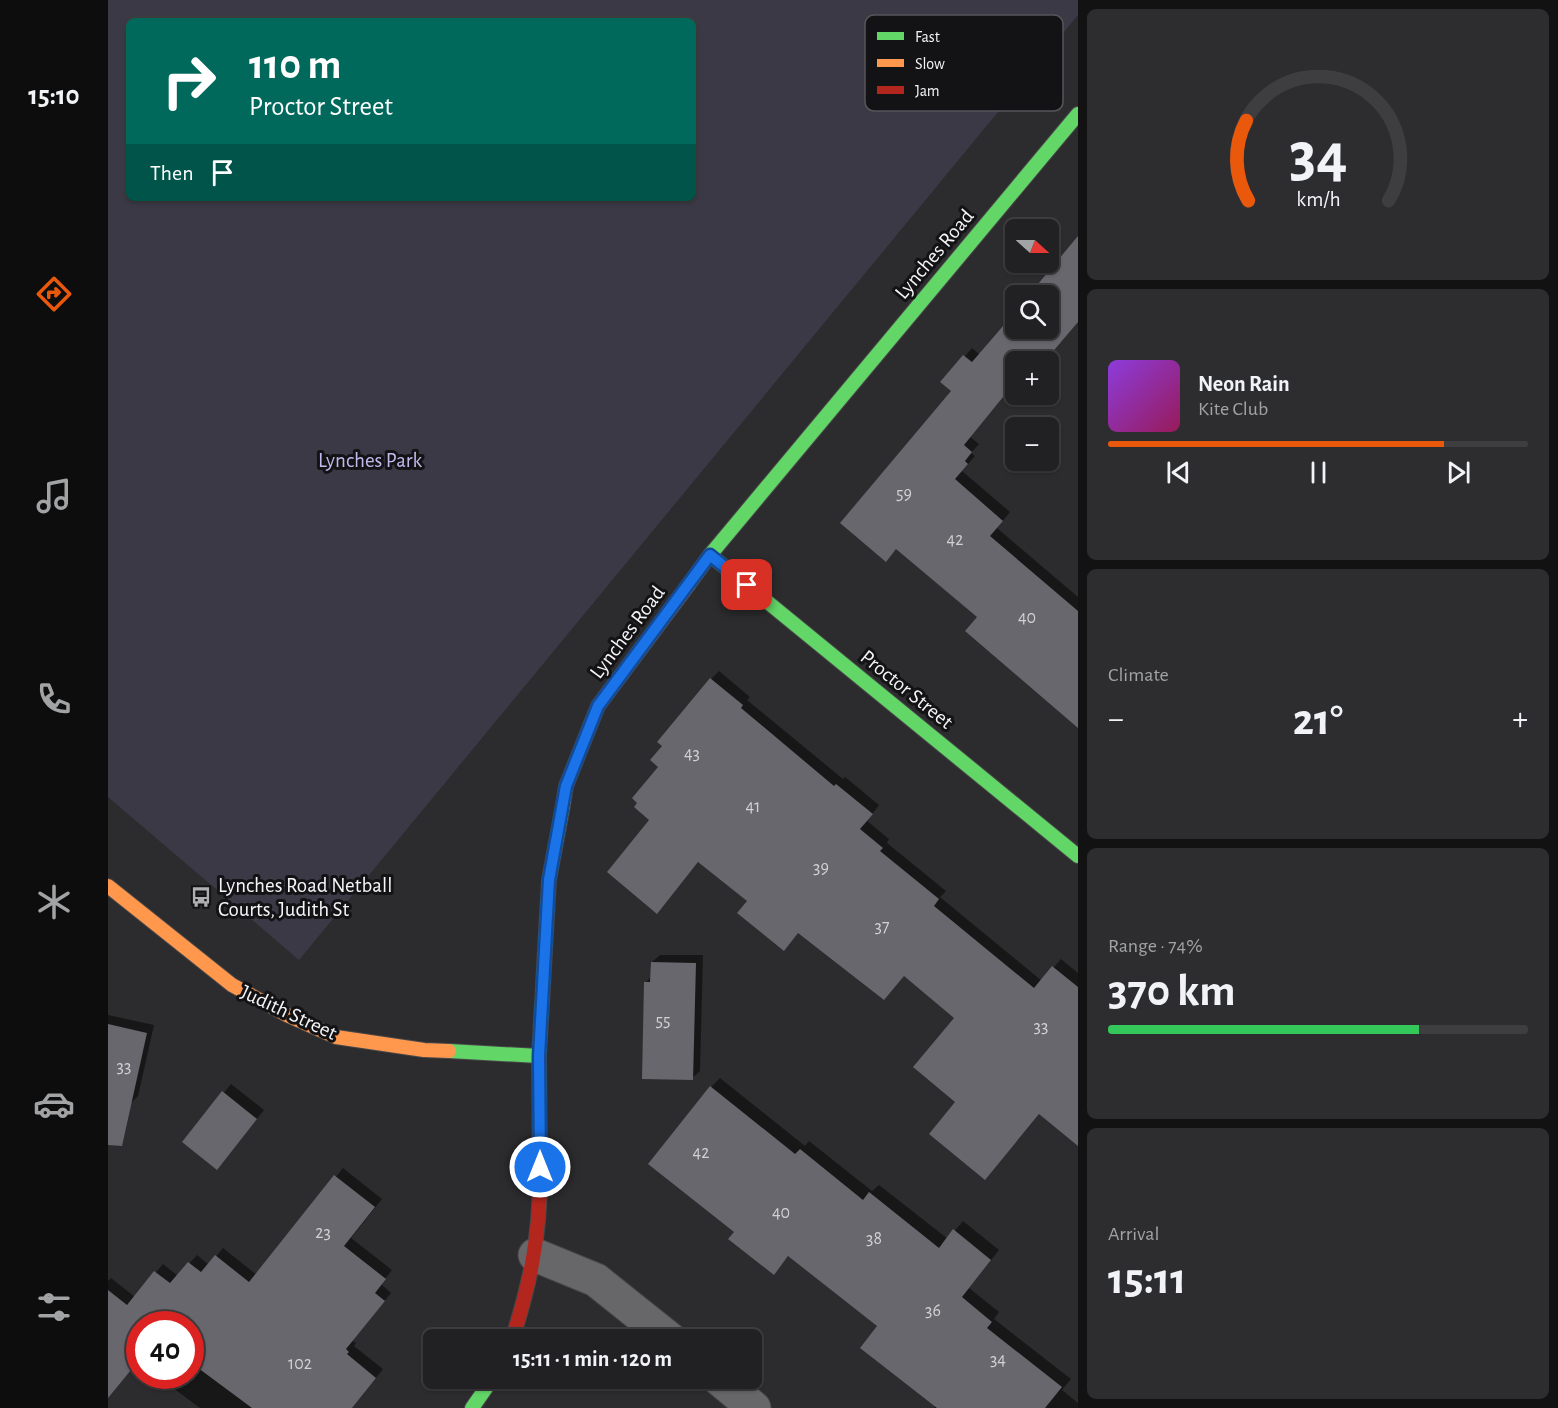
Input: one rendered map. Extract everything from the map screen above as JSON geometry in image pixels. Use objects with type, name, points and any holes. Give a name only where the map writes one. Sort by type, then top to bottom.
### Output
[{"type":"street","name":"Lynches Road","points":[[516,1329],[527,1293],[535,1255],[540,1211],[539,1056],[549,880],[566,786],[598,706],[710,555],[1078,114]]},
{"type":"street","name":"Proctor Street","points":[[710,555],[1078,856]]},
{"type":"street","name":"Judith Street","points":[[108,886],[232,985],[287,1015],[336,1037],[424,1050],[539,1056]]},
{"type":"street","points":[[535,1255],[596,1280],[656,1329]]},
{"type":"street","points":[[472,1408],[485,1389]]},
{"type":"street","points":[[731,1389],[754,1408]]},
{"type":"green space","name":"Lynches Park","points":[[108,0],[1078,0],[1078,15],[1063,33],[1063,15],[865,15],[865,111],[999,111],[299,960],[108,797]]},
{"type":"building","points":[[1078,236],[1078,322],[1053,351],[1005,351],[1005,395],[964,445],[972,452],[965,461],[968,464],[955,479],[1003,521],[990,536],[1078,611],[1078,728],[965,631],[977,617],[896,549],[886,562],[840,523],[951,391],[940,382],[963,355],[972,362],[1005,324],[1005,339],[1059,339],[1059,285],[1037,285],[1047,273],[1059,273],[1059,259]]},
{"type":"building","points":[[710,678],[743,705],[741,708],[834,786],[836,784],[873,814],[860,829],[883,848],[880,851],[939,899],[934,906],[1034,988],[1052,966],[1078,987],[1078,1146],[1039,1114],[985,1180],[929,1134],[955,1102],[913,1067],[954,1018],[904,976],[884,1000],[798,933],[784,951],[737,913],[747,901],[698,862],[657,914],[607,872],[649,820],[634,807],[637,803],[632,798],[658,767],[650,760],[662,746],[657,742]]},
{"type":"building","points":[[651,962],[696,963],[693,1080],[642,1079],[644,982],[650,982]]},
{"type":"building","points":[[108,1024],[147,1033],[122,1146],[108,1145]]},
{"type":"building","points":[[710,1086],[795,1154],[800,1149],[863,1200],[869,1192],[939,1248],[953,1229],[991,1260],[962,1297],[992,1322],[987,1328],[1062,1387],[1045,1408],[937,1408],[860,1348],[877,1326],[788,1256],[774,1275],[728,1239],[734,1232],[648,1164]]},
{"type":"building","points":[[222,1091],[257,1119],[217,1170],[182,1142]]},
{"type":"building","points":[[334,1175],[375,1207],[344,1246],[386,1279],[375,1293],[385,1301],[346,1349],[349,1352],[347,1354],[376,1378],[352,1408],[252,1408],[204,1372],[204,1311],[126,1311],[126,1376],[108,1398],[108,1290],[127,1305],[154,1271],[170,1283],[188,1262],[201,1272],[215,1255],[249,1282]]},
{"type":"traffic: fast","points":[[689,584],[710,555],[1078,114]]},
{"type":"traffic: fast","points":[[710,555],[1078,856]]},
{"type":"traffic: fast","points":[[540,1177],[539,1056],[549,880],[563,805]]},
{"type":"traffic: fast","points":[[449,1051],[539,1056]]},
{"type":"traffic: fast","points":[[472,1408],[485,1389]]},
{"type":"traffic: slow","points":[[563,805],[566,786],[598,706],[689,584]]},
{"type":"traffic: slow","points":[[108,886],[232,985],[287,1015],[336,1037],[424,1050],[449,1051]]},
{"type":"traffic: jam","points":[[515,1329],[533,1260],[540,1199],[540,1177]]},
{"type":"place","name":"Lynches Road Netball Courts, Judith St","points":[[201,897]]},
{"type":"route","points":[[540,1167],[539,1056],[549,880],[566,786],[598,706],[710,555],[747,585]]}]
